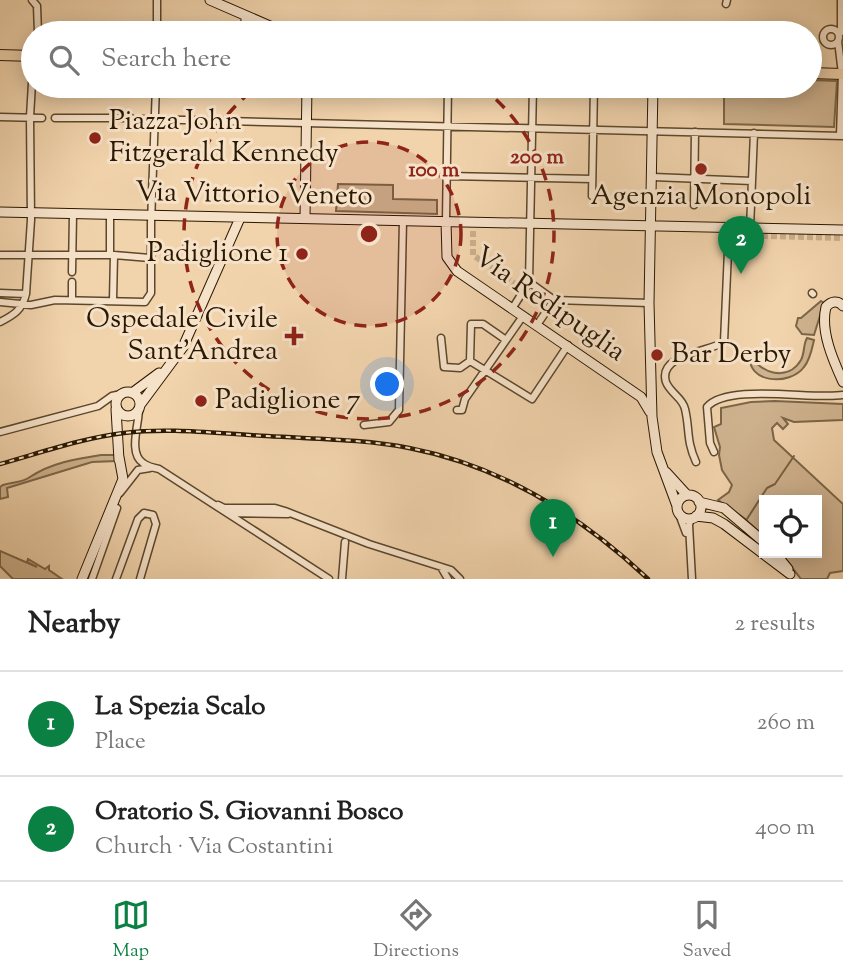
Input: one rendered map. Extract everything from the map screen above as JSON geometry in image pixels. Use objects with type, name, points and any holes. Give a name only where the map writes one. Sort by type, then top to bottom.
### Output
[{"type":"main road","points":[[0,55],[21,55]]},
{"type":"main road","points":[[822,72],[842,69]]},
{"type":"street","points":[[32,0],[37,6],[38,21]]},
{"type":"street","points":[[157,0],[157,21]]},
{"type":"street","points":[[210,0],[258,21]]},
{"type":"street","points":[[143,118],[841,136],[841,0]]},
{"type":"street","points":[[246,16],[246,21]]},
{"type":"street","points":[[0,322],[15,315],[24,304],[26,294],[31,213],[31,98]]},
{"type":"street","points":[[0,302],[145,302],[151,293],[156,98]]},
{"type":"street","points":[[305,218],[307,98]]},
{"type":"street","points":[[446,221],[448,98]]},
{"type":"street","points":[[529,282],[533,98]]},
{"type":"street","points":[[592,196],[594,98]]},
{"type":"street","points":[[653,98],[649,303],[652,417],[655,442],[689,541]]},
{"type":"street","points":[[0,117],[42,118]]},
{"type":"street","points":[[55,118],[128,118]]},
{"type":"street","points":[[694,205],[695,132]]},
{"type":"street","points":[[750,228],[754,133]]},
{"type":"street","points":[[447,176],[592,179]]},
{"type":"street","points":[[653,177],[752,181]]},
{"type":"street","name":"Via Vittorio Veneto","points":[[0,212],[446,221],[473,226],[530,223],[652,226],[731,233],[750,228],[843,230]]},
{"type":"street","points":[[72,272],[73,214]]},
{"type":"street","points":[[110,214],[113,300]]},
{"type":"street","points":[[116,409],[125,416],[133,415],[183,347],[240,218]]},
{"type":"street","points":[[364,425],[389,422],[399,410],[403,220]]},
{"type":"street","name":"Via Redipuglia","points":[[446,221],[447,257],[457,271],[628,387],[644,400],[652,417]]},
{"type":"street","points":[[696,462],[688,446],[685,406],[666,382],[666,375],[683,355],[717,347],[724,342],[731,233]]},
{"type":"street","points":[[0,255],[112,255],[150,258]]},
{"type":"street","points":[[72,282],[72,300]]},
{"type":"street","points":[[529,282],[554,300],[649,303]]},
{"type":"street","points":[[512,309],[521,288],[529,282]]},
{"type":"street","points":[[0,293],[26,294]]},
{"type":"street","points":[[537,325],[554,300]]},
{"type":"street","points":[[843,306],[832,302],[826,307],[824,314],[830,351],[843,382]]},
{"type":"street","points":[[457,410],[462,410],[465,399],[523,316]]},
{"type":"street","points":[[442,338],[444,367],[460,368],[470,360],[471,324],[483,324],[506,340]]},
{"type":"street","points":[[470,360],[532,399],[568,345]]},
{"type":"street","points":[[0,432],[98,406],[112,396],[132,393],[169,367]]},
{"type":"street","name":"Via Redipuglia","points":[[628,387],[642,388],[650,376]]},
{"type":"street","points":[[132,393],[138,397],[135,443],[142,463],[159,469],[329,579]]},
{"type":"street","points":[[92,579],[115,504],[119,460],[116,401],[121,394]]},
{"type":"street","points":[[714,452],[710,443],[707,407],[716,399],[764,394],[843,395]]},
{"type":"street","points":[[456,396],[465,399]]},
{"type":"street","points":[[119,431],[125,416]]},
{"type":"street","points":[[119,460],[126,480]]},
{"type":"street","points":[[82,579],[126,480],[146,468],[159,469]]},
{"type":"street","points":[[663,468],[687,495],[695,497],[699,502],[700,509],[689,525],[692,579]]},
{"type":"street","points":[[687,495],[680,500],[678,510],[684,518],[713,519],[759,551]]},
{"type":"street","points":[[210,502],[224,508],[273,509],[290,514],[451,570],[459,579]]},
{"type":"street","points":[[699,502],[724,508],[759,538]]},
{"type":"street","points":[[256,531],[249,523],[252,514],[273,509]]},
{"type":"street","points":[[116,579],[138,519],[144,513],[149,513],[153,515],[156,524],[140,579]]},
{"type":"street","points":[[227,513],[290,514]]},
{"type":"street","points":[[342,579],[345,542]]},
{"type":"street","points":[[769,558],[790,574],[779,558]]},
{"type":"street","points":[[439,566],[450,579],[459,579]]},
{"type":"shaded area","points":[[822,80],[837,81],[834,127],[724,124],[724,98],[822,98]]},
{"type":"shaded area","points":[[338,184],[393,185],[393,199],[437,200],[437,214],[336,211]]},
{"type":"shaded area","points":[[821,301],[824,303],[814,335],[802,334],[796,326],[798,318]]},
{"type":"shaded area","points":[[807,338],[814,340],[808,361],[789,377],[770,379],[755,371],[751,364],[750,354],[767,370],[774,373],[789,371],[801,360]]},
{"type":"shaded area","points":[[751,402],[843,404],[843,420],[794,422],[783,418],[788,424],[783,429],[777,423],[772,428],[774,440],[843,504],[843,571],[830,573],[827,579],[801,579],[785,558],[822,558],[822,495],[759,495],[759,532],[718,500],[729,492],[732,485],[722,470],[720,447],[714,427],[721,424],[721,408]]},
{"type":"shaded area","points":[[116,455],[116,461],[92,462],[7,488],[8,497],[0,499],[0,487],[3,485],[24,480],[64,462]]},
{"type":"shaded area","points":[[0,551],[37,567],[27,562],[28,559],[45,569],[49,566],[49,570],[62,579],[13,579],[0,566]]},
{"type":"waterway","points":[[747,519],[767,488],[775,484],[794,456]]},
{"type":"tunnel","points":[[473,231],[473,255],[518,286]]},
{"type":"tunnel","points":[[735,235],[843,238]]},
{"type":"railway","points":[[0,464],[93,438],[142,431],[338,440],[409,448],[476,467],[538,496],[595,534],[648,579]]},
{"type":"place","name":"Piazza John Fitzgerald Kennedy","points":[[95,138]]},
{"type":"place","name":"Agenzia Monopoli","points":[[701,169]]},
{"type":"place","name":"Padiglione 1","points":[[302,254]]},
{"type":"place","name":"Oratorio S. Giovanni Bosco","points":[[741,274]]},
{"type":"place","name":"Ospedale Civile Sant'Andrea","points":[[294,336]]},
{"type":"place","name":"Bar Derby","points":[[657,355]]},
{"type":"place","name":"Padiglione 7","points":[[201,401]]},
{"type":"place","name":"La Spezia Scalo","points":[[553,557]]}]
